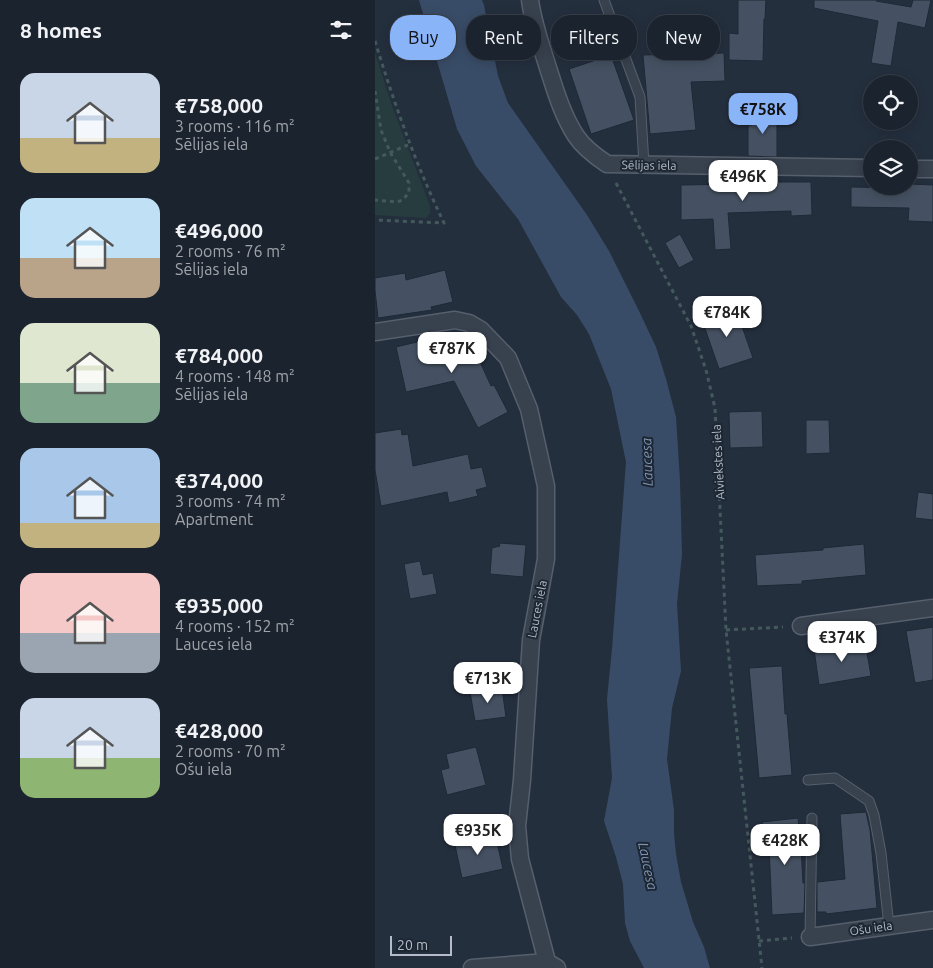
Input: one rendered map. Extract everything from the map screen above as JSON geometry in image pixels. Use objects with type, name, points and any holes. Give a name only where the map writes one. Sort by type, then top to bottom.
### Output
[{"type":"street","points":[[530,0],[537,33],[567,119],[576,136],[590,152],[607,164]]},
{"type":"street","name":"Sēlijas iela","points":[[607,164],[863,168]]},
{"type":"street","points":[[918,169],[933,169]]},
{"type":"street","name":"Lauces iela","points":[[375,332],[455,320],[469,323],[481,330],[509,358],[529,409],[546,486],[546,559],[531,640],[522,780],[517,826],[520,859],[552,965]]},
{"type":"street","points":[[801,626],[933,608]]},
{"type":"street","name":"Ošu iela","points":[[810,937],[933,920]]},
{"type":"street","points":[[472,968],[552,965]]},
{"type":"lane","points":[[603,0],[640,97],[644,165]]},
{"type":"lane","points":[[808,780],[835,778],[869,800],[874,815],[881,853],[889,926]]},
{"type":"lane","points":[[810,937],[812,818]]},
{"type":"path","points":[[375,41],[410,144],[445,223],[375,220]]},
{"type":"path","points":[[375,91],[381,130],[390,152],[409,183],[409,192],[403,200],[397,202],[375,200]]},
{"type":"path","points":[[375,159],[410,144]]},
{"type":"path","name":"Aiviekstes iela","points":[[607,164],[691,326],[706,370],[715,408],[726,630],[762,968]]},
{"type":"path","points":[[726,630],[801,626]]},
{"type":"path","points":[[759,941],[810,937]]},
{"type":"green space","points":[[375,53],[392,106],[430,206],[430,213],[426,218],[375,215]]},
{"type":"water","name":"Laucesa","points":[[419,0],[482,0],[486,15],[466,15],[466,60],[495,60],[498,76],[508,103],[587,215],[609,251],[656,347],[666,379],[676,417],[682,554],[677,604],[681,671],[672,708],[667,759],[674,810],[676,854],[681,882],[710,968],[644,968],[630,941],[625,923],[623,884],[604,821],[612,778],[607,699],[626,462],[611,389],[589,334],[577,315],[561,297],[518,219],[476,166],[457,129],[437,60],[456,60],[456,15],[423,15]]},
{"type":"building","points":[[738,0],[766,0],[763,61],[729,60],[729,33],[738,34]]},
{"type":"building","points":[[814,0],[877,0],[911,7],[913,0],[931,0],[925,28],[898,22],[891,66],[871,63],[878,21],[814,8]]},
{"type":"building","points":[[720,53],[724,53],[725,81],[691,82],[696,130],[650,134],[643,55],[647,55],[647,60],[720,60]]},
{"type":"building","points":[[596,60],[613,60],[634,120],[591,134],[569,69]]},
{"type":"building","points":[[752,113],[777,113],[777,157],[748,156],[748,125],[752,125]]},
{"type":"building","points":[[748,176],[777,177],[777,182],[811,182],[812,215],[791,216],[791,211],[728,213],[731,249],[715,250],[713,219],[681,220],[681,185],[748,184]]},
{"type":"building","points":[[918,184],[933,185],[933,222],[908,221],[909,208],[851,207],[851,187],[863,187],[863,195],[918,195]]},
{"type":"building","points":[[680,234],[694,260],[679,268],[665,243]]},
{"type":"building","points":[[445,270],[453,302],[431,307],[432,310],[378,318],[375,278],[405,273],[406,280]]},
{"type":"building","points":[[735,306],[753,358],[719,369],[701,317]]},
{"type":"building","points":[[463,332],[467,333],[491,386],[494,385],[508,412],[478,428],[454,381],[406,392],[396,347],[438,337],[439,342]]},
{"type":"building","points":[[762,411],[763,447],[730,448],[729,412]]},
{"type":"building","points":[[806,420],[829,420],[830,453],[806,454]]},
{"type":"building","points":[[401,429],[402,435],[408,434],[413,466],[468,454],[471,469],[482,467],[487,487],[476,490],[478,496],[449,503],[447,492],[381,506],[375,470],[375,433]]},
{"type":"building","points":[[918,492],[933,494],[933,520],[915,518]]},
{"type":"building","points":[[499,543],[526,545],[523,577],[490,574],[492,548],[500,546]]},
{"type":"building","points":[[864,544],[866,575],[802,581],[802,584],[757,586],[755,555],[823,550],[823,548]]},
{"type":"building","points":[[420,561],[423,575],[433,573],[437,594],[410,599],[404,564]]},
{"type":"building","points":[[933,627],[933,680],[915,683],[906,631]]},
{"type":"building","points":[[865,641],[871,676],[819,685],[814,649]]},
{"type":"building","points":[[782,666],[792,775],[759,778],[749,668]]},
{"type":"building","points":[[502,688],[506,717],[475,721],[470,692]]},
{"type":"building","points":[[476,747],[486,785],[447,795],[441,770],[449,768],[446,754]]},
{"type":"building","points":[[866,812],[870,830],[877,908],[826,914],[826,912],[817,912],[817,882],[845,879],[840,814]]},
{"type":"building","points":[[798,818],[803,883],[805,883],[804,913],[772,915],[769,845],[765,846],[762,822]]},
{"type":"building","points":[[487,834],[488,840],[496,838],[503,869],[462,878],[455,845],[461,844],[460,840]]}]
